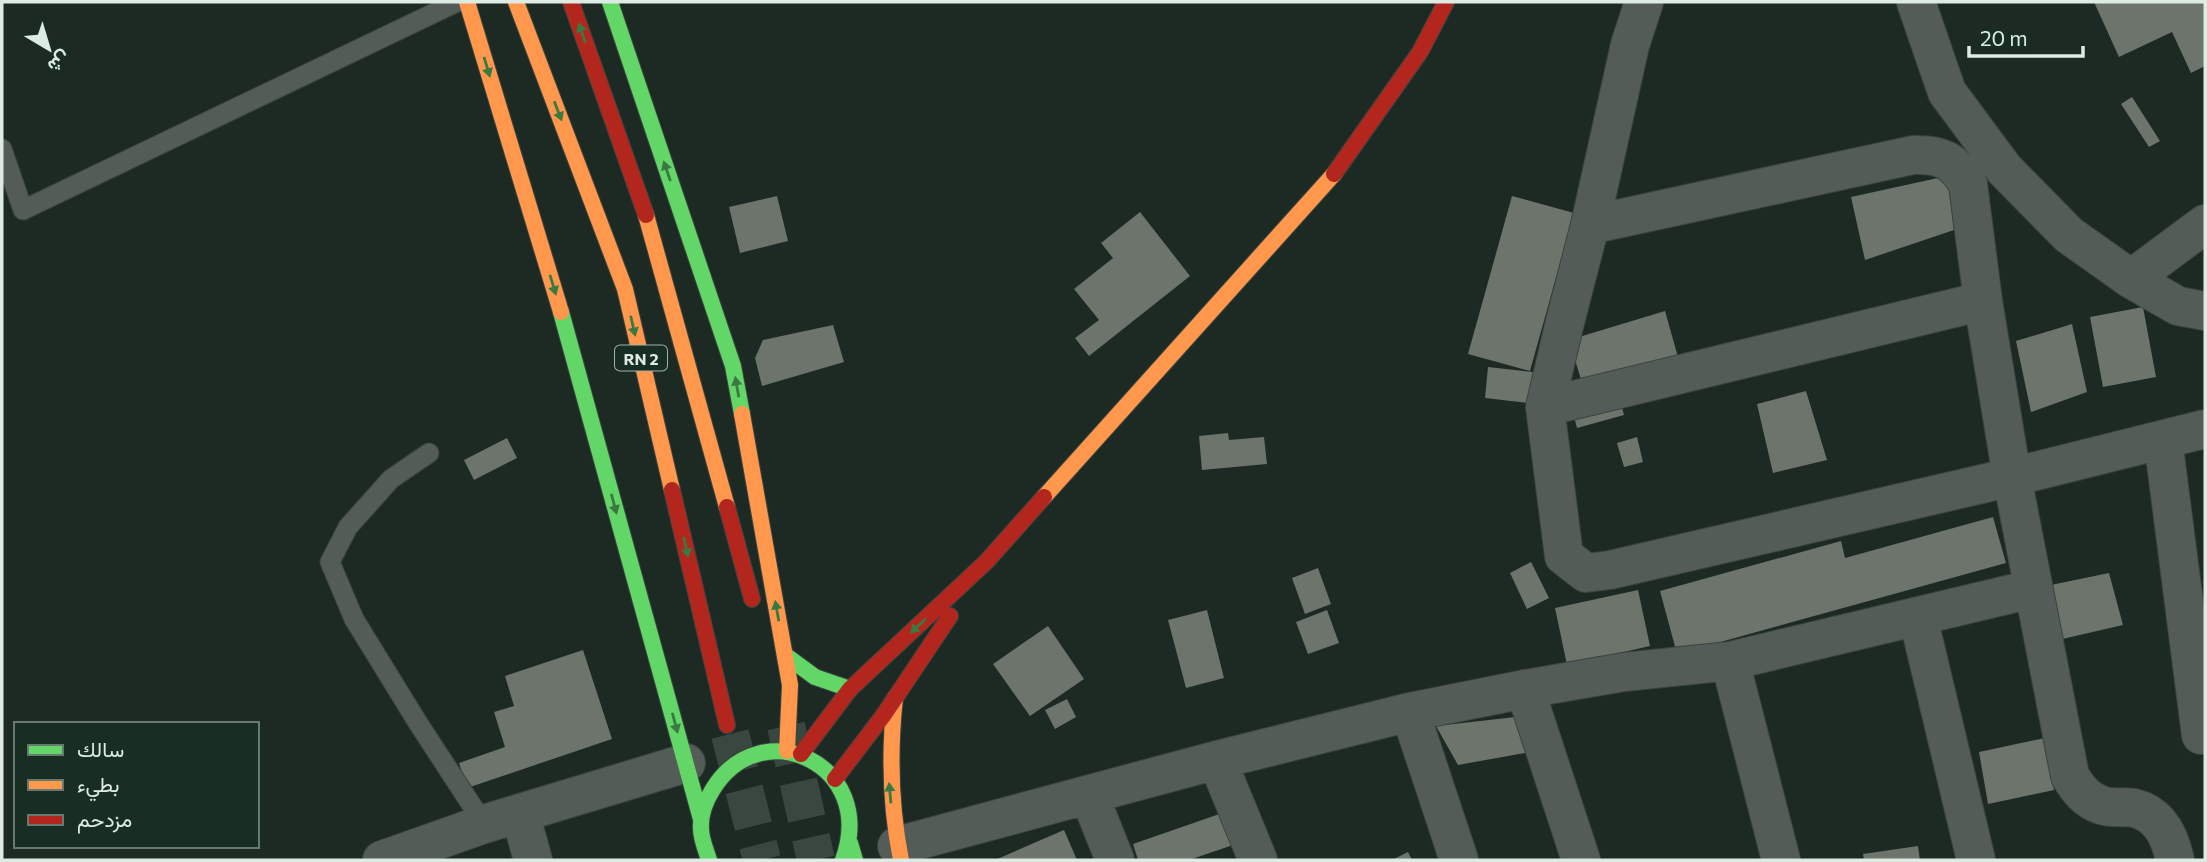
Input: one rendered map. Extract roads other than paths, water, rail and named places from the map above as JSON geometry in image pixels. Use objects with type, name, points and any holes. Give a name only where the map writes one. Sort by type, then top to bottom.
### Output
[{"type":"main road","points":[[467,2],[559,306],[686,763],[709,860]]},
{"type":"main road","name":"RN 2","points":[[516,2],[625,289],[727,725]]},
{"type":"main road","name":"RN 2","points":[[571,2],[650,226],[757,615]]},
{"type":"main road","points":[[610,2],[733,366],[790,685],[794,753]]},
{"type":"main road","points":[[794,753],[850,689],[986,562],[1342,166],[1420,52],[1446,2]]},
{"type":"main road","points":[[835,779],[895,698],[986,562]]},
{"type":"main road","points":[[785,654],[815,677],[850,689]]},
{"type":"main road","points":[[772,669],[783,709]]},
{"type":"main road","points":[[895,698],[889,749],[889,780],[899,853]]},
{"type":"main road","points":[[701,819],[712,786],[737,762],[769,751],[794,753],[820,764],[835,779],[847,799],[852,821],[850,843],[843,860]]},
{"type":"main road","points":[[850,843],[855,860]]},
{"type":"street","points":[[1644,2],[1630,45],[1590,225],[1545,407],[1564,556],[1586,573],[1610,570],[2012,477],[2205,429]]},
{"type":"street","points":[[1916,2],[1947,92],[2004,169],[2069,235],[2132,279],[2178,306],[2205,311]]},
{"type":"street","points":[[1590,225],[1913,155],[1946,159],[1960,170],[1968,184],[1983,301],[2012,477],[2070,776],[2089,800],[2103,806],[2134,808],[2148,814],[2160,824],[2168,836],[2175,860]]},
{"type":"street","points":[[2132,279],[2205,224]]},
{"type":"street","points":[[1545,407],[1983,301]]},
{"type":"street","points":[[2163,440],[2201,735]]},
{"type":"street","points":[[899,853],[942,848],[1089,795],[1410,712],[1624,673],[1730,661],[2032,589]]},
{"type":"street","points":[[1918,617],[1976,860]]},
{"type":"street","points":[[1730,661],[1781,860]]},
{"type":"street","points":[[1525,689],[1581,860]]},
{"type":"street","points":[[1410,712],[1459,860]]},
{"type":"street","points":[[1217,760],[1258,860]]},
{"type":"street","points":[[382,860],[484,824],[686,763]]},
{"type":"street","points":[[1089,795],[1115,860]]},
{"type":"street","points":[[520,813],[533,860]]},
{"type":"lane","points":[[2,149],[23,210],[457,2]]},
{"type":"lane","points":[[429,453],[391,479],[348,527],[330,562],[354,619],[484,824]]},
{"type":"tunnel","points":[[786,726],[816,860]]},
{"type":"tunnel","points":[[730,734],[762,860]]}]
